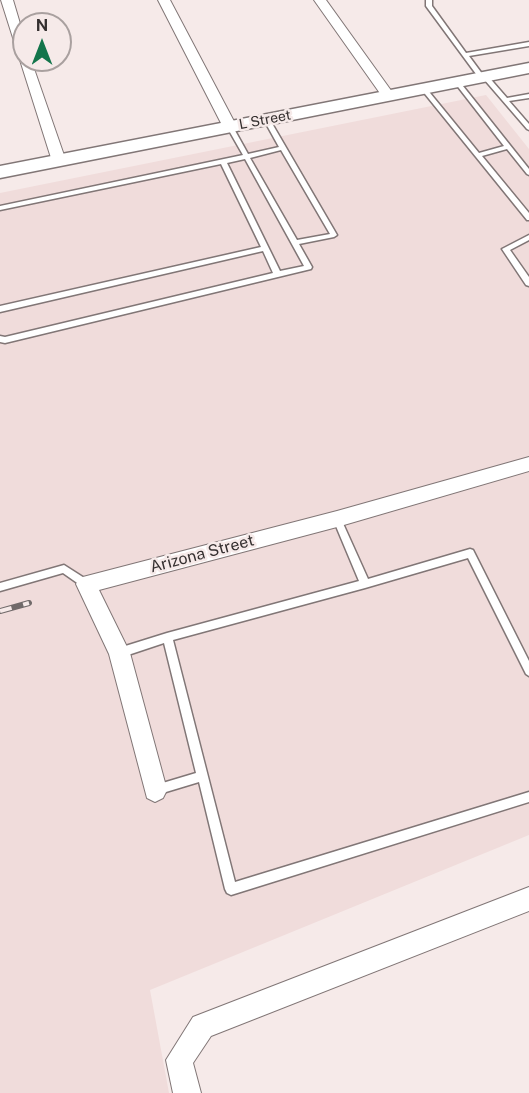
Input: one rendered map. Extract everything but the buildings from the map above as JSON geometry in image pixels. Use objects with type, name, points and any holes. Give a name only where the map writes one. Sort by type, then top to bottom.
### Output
[{"type":"main road","name":"L Street","points":[[0,172],[529,68]]},
{"type":"street","points":[[7,0],[12,17]]},
{"type":"street","points":[[164,0],[230,127]]},
{"type":"street","points":[[320,0],[389,96]]},
{"type":"street","points":[[28,72],[59,161]]},
{"type":"street","name":"Arizona Street","points":[[86,584],[337,519],[529,464]]},
{"type":"street","points":[[86,584],[119,653],[155,790]]},
{"type":"street","points":[[187,1093],[179,1060],[202,1026],[529,899]]},
{"type":"lane","points":[[429,0],[429,6],[448,34],[529,128]]},
{"type":"lane","points":[[465,55],[529,44]]},
{"type":"lane","points":[[457,82],[529,173]]},
{"type":"lane","points":[[424,89],[529,218]]},
{"type":"lane","points":[[505,100],[529,96]]},
{"type":"lane","points":[[267,120],[334,235],[294,243]]},
{"type":"lane","points":[[0,339],[5,340],[308,267],[230,127]]},
{"type":"lane","points":[[478,155],[508,147]]},
{"type":"lane","points":[[0,208],[283,148]]},
{"type":"lane","points":[[223,162],[278,275]]},
{"type":"lane","points":[[529,237],[506,249],[529,283]]},
{"type":"lane","points":[[0,309],[265,248]]},
{"type":"lane","points":[[337,519],[365,584]]},
{"type":"lane","points":[[119,653],[167,637],[365,584],[470,553],[529,671]]},
{"type":"lane","points":[[0,587],[64,569],[86,584]]},
{"type":"lane","points":[[167,637],[231,889],[529,797]]},
{"type":"lane","points":[[155,790],[202,776]]},
{"type":"shaded area","points":[[486,95],[529,149],[529,835],[150,990],[169,1093],[0,1093],[0,193]]},
{"type":"railway","points":[[0,611],[29,603]]}]
